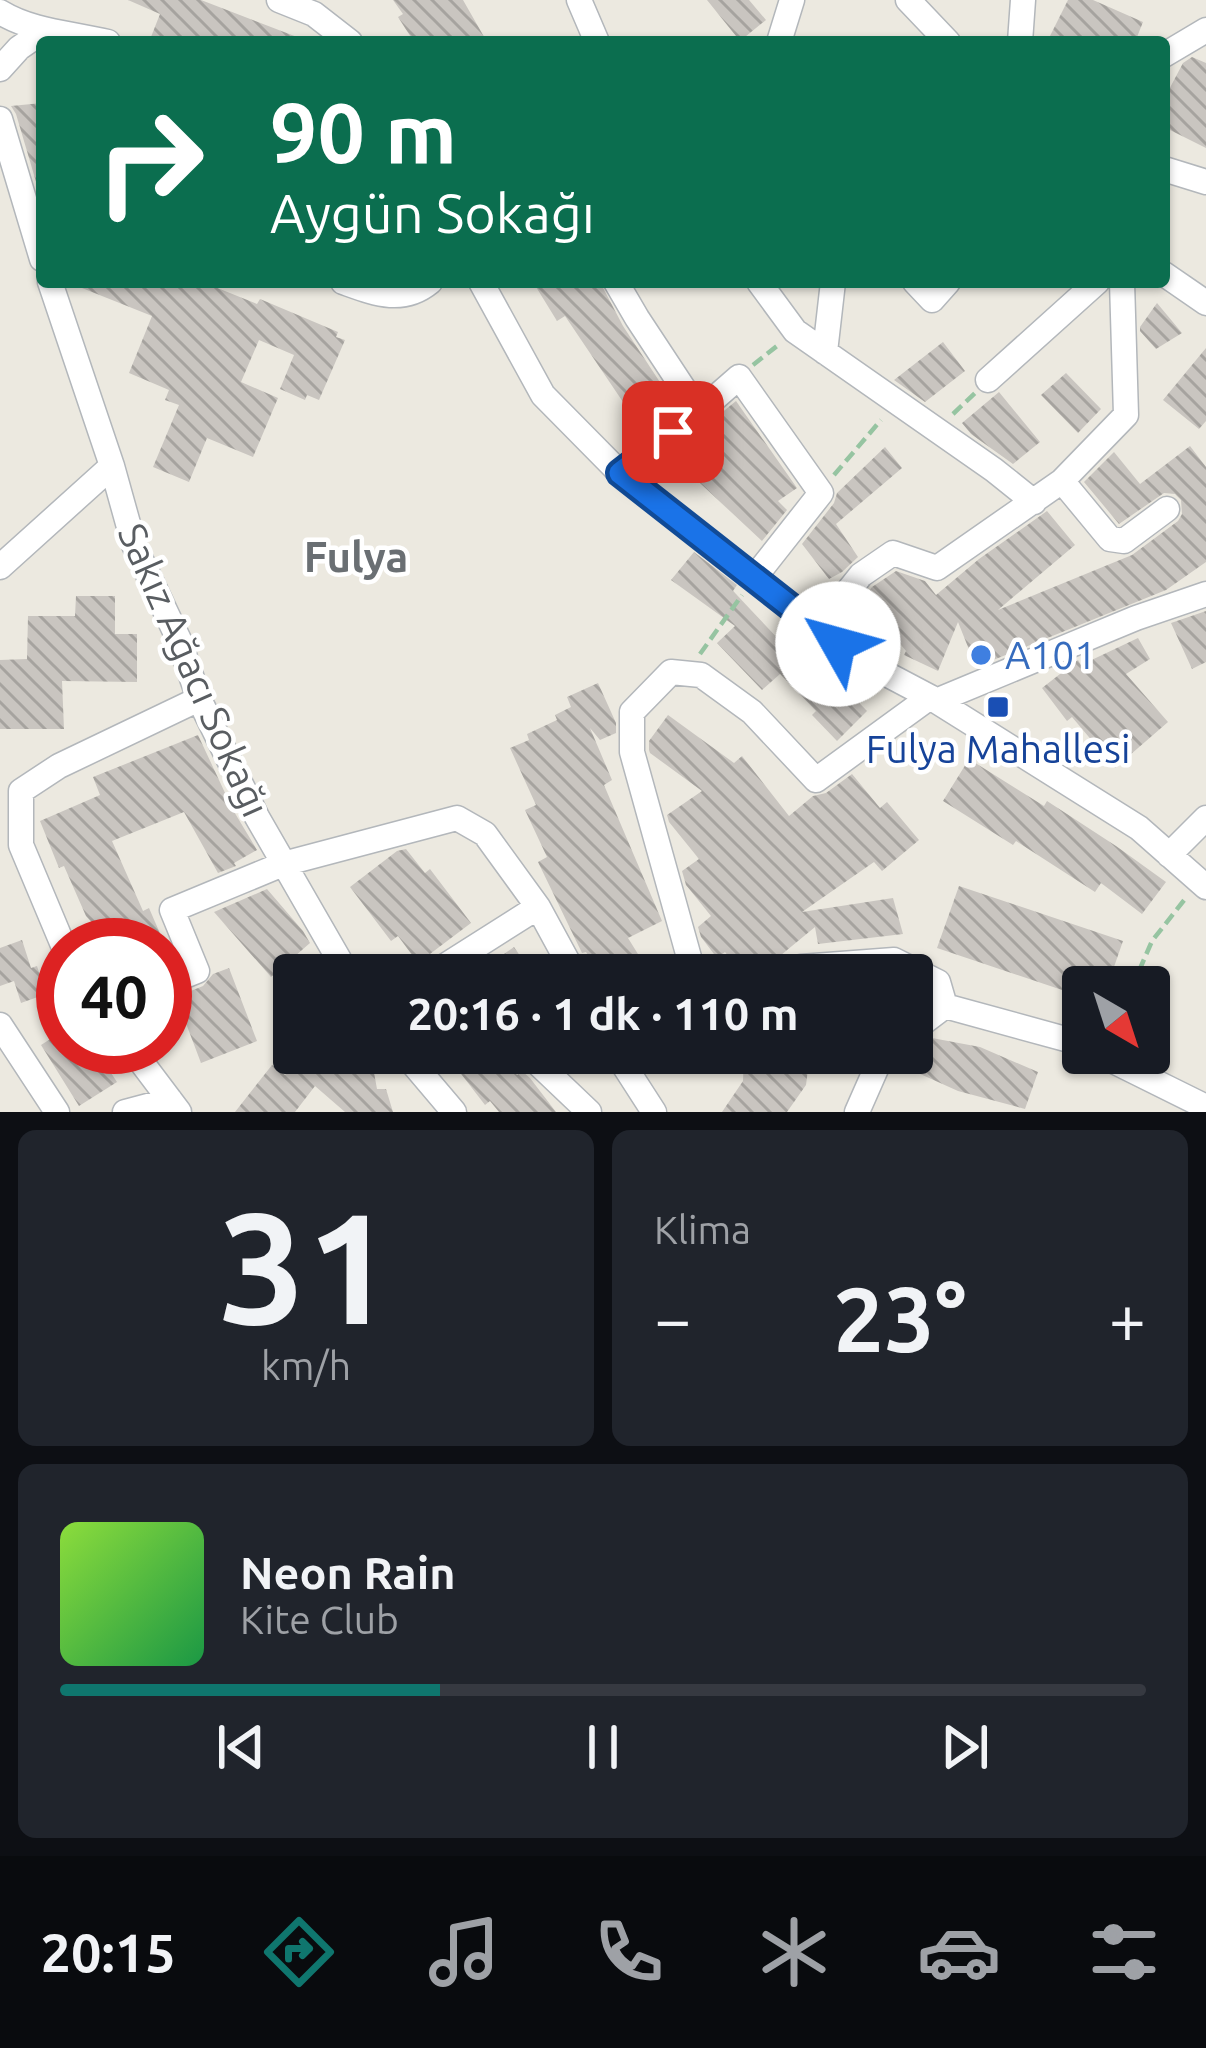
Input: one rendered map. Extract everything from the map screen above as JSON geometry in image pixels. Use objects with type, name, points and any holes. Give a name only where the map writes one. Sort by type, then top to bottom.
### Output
[{"type":"street","points":[[279,0],[322,7],[345,36]]},
{"type":"street","points":[[579,0],[594,36]]},
{"type":"street","points":[[781,36],[792,0]]},
{"type":"street","points":[[908,0],[942,36]]},
{"type":"street","points":[[1020,36],[1023,0]]},
{"type":"street","points":[[0,12],[15,21],[76,36]]},
{"type":"street","points":[[36,36],[45,30]]},
{"type":"street","points":[[1170,51],[1206,30]]},
{"type":"street","points":[[0,69],[36,36]]},
{"type":"street","points":[[0,121],[35,215]]},
{"type":"street","points":[[1170,171],[1206,182]]},
{"type":"street","points":[[1170,278],[1206,303]]},
{"type":"street","name":"Sakız Ağacı Sokağı","points":[[52,288],[134,545],[199,699],[283,864],[336,954]]},
{"type":"street","points":[[360,288],[400,297],[423,288]]},
{"type":"street","points":[[488,288],[543,395],[620,473],[858,659],[933,699],[1139,828],[1203,884]]},
{"type":"street","points":[[620,288],[699,412]]},
{"type":"street","points":[[763,288],[795,331],[1034,502]]},
{"type":"street","points":[[825,352],[832,288]]},
{"type":"street","points":[[921,288],[932,299],[942,288]]},
{"type":"street","points":[[988,380],[1089,288]]},
{"type":"street","points":[[817,630],[861,575],[892,553],[937,568],[1062,481],[1126,415],[1122,288]]},
{"type":"street","points":[[620,473],[739,377],[821,493],[754,578]]},
{"type":"street","points":[[0,567],[112,466]]},
{"type":"street","points":[[1062,481],[1110,539],[1124,541],[1167,509]]},
{"type":"street","points":[[688,954],[632,752],[632,712],[670,672],[701,675],[752,712],[816,780],[933,699],[1206,594]]},
{"type":"street","points":[[52,918],[21,844],[21,790],[59,766],[199,699]]},
{"type":"street","points":[[175,918],[172,910],[283,864],[457,818],[485,834],[538,907],[564,954]]},
{"type":"street","points":[[1169,855],[1206,818]]},
{"type":"street","points":[[465,954],[538,907]]},
{"type":"street","points":[[933,980],[945,1006]]},
{"type":"street","points":[[933,1015],[945,1006]]},
{"type":"street","points":[[945,1006],[1062,1038]]},
{"type":"street","points":[[0,1025],[57,1112]]},
{"type":"street","points":[[151,1074],[175,1106]]},
{"type":"street","points":[[422,1074],[454,1112]]},
{"type":"street","points":[[549,1074],[589,1112]]},
{"type":"street","points":[[630,1074],[654,1112]]},
{"type":"street","points":[[857,1112],[874,1074]]},
{"type":"street","points":[[1141,1074],[1206,1107]]},
{"type":"street","points":[[1170,1088],[1186,1112]]},
{"type":"street","points":[[125,1112],[175,1106]]},
{"type":"path","points":[[739,377],[795,331]]},
{"type":"path","points":[[936,430],[988,380]]},
{"type":"path","points":[[821,493],[896,401]]},
{"type":"path","points":[[686,674],[754,578]]},
{"type":"path","points":[[1141,966],[1152,940],[1203,884]]},
{"type":"building","points":[[128,0],[201,0],[294,36],[151,36],[160,14]]},
{"type":"building","points":[[393,0],[463,0],[484,36],[410,36],[398,17],[403,14]]},
{"type":"building","points":[[707,0],[749,0],[766,20],[746,36],[736,36]]},
{"type":"building","points":[[1068,0],[1093,0],[1143,22],[1137,36],[1050,36]]},
{"type":"building","points":[[1192,57],[1206,63],[1206,148],[1170,130],[1170,88],[1183,63]]},
{"type":"building","points":[[36,104],[36,182],[16,114],[11,106]]},
{"type":"building","points":[[82,288],[217,288],[257,304],[260,299],[338,332],[336,337],[345,340],[319,400],[307,395],[305,400],[280,389],[294,355],[259,340],[241,382],[278,398],[253,457],[207,438],[189,482],[153,467],[179,405],[165,400],[169,390],[129,373],[152,316]]},
{"type":"building","points":[[537,288],[603,288],[677,408],[653,426],[640,410],[636,412],[626,399],[623,402],[565,316],[557,321]]},
{"type":"building","points":[[1157,303],[1182,333],[1156,349],[1140,327]]},
{"type":"building","points":[[943,342],[965,371],[925,402],[894,380]]},
{"type":"building","points":[[1206,348],[1206,421],[1199,429],[1163,400]]},
{"type":"building","points":[[1066,373],[1101,409],[1078,433],[1041,395]]},
{"type":"building","points":[[999,392],[1040,442],[1013,464],[962,423]]},
{"type":"building","points":[[736,401],[797,488],[778,501],[787,510],[762,541],[670,455]]},
{"type":"building","points":[[1190,446],[1206,467],[1206,562],[1166,590],[976,667],[958,622],[938,671],[904,655],[906,651],[863,599],[896,571],[925,581],[936,595],[1047,511],[1075,545],[998,610],[1132,555],[1178,521],[1181,500],[1164,493],[1119,524],[1084,482],[1114,452],[1140,484]]},
{"type":"building","points":[[885,447],[902,468],[836,524],[858,557],[829,579],[802,544],[837,493]]},
{"type":"building","points":[[694,552],[737,585],[733,591],[802,664],[816,650],[841,676],[837,680],[867,711],[837,741],[780,674],[762,690],[717,643],[735,626],[671,580]]},
{"type":"building","points":[[76,596],[115,596],[115,634],[137,634],[137,682],[62,681],[64,729],[0,729],[0,660],[27,659],[28,616],[75,616]]},
{"type":"building","points":[[1206,611],[1206,662],[1192,669],[1171,623]]},
{"type":"building","points":[[1138,638],[1150,659],[1126,674],[1168,722],[1115,768],[1072,717],[1067,721],[1042,688],[1078,660],[1081,665]]},
{"type":"building","points":[[598,683],[616,723],[616,733],[600,740],[590,728],[612,780],[604,785],[662,921],[628,938],[638,954],[582,953],[538,862],[547,857],[525,810],[536,805],[510,748],[557,720],[555,715],[571,707],[567,697]]},
{"type":"building","points":[[668,715],[734,763],[742,756],[789,816],[852,774],[880,808],[887,802],[919,840],[882,871],[874,862],[802,912],[893,898],[903,934],[818,944],[815,927],[782,954],[714,954],[698,927],[711,916],[686,885],[682,871],[699,859],[667,815],[702,791],[650,753],[649,741]]},
{"type":"building","points":[[198,735],[257,850],[218,873],[184,812],[112,841],[143,911],[149,908],[153,918],[88,918],[64,866],[59,868],[40,821],[100,795],[93,777]]},
{"type":"building","points":[[969,759],[1044,806],[1047,801],[1166,882],[1142,914],[1101,883],[1095,892],[943,801]]},
{"type":"building","points":[[406,849],[425,873],[430,869],[471,923],[430,954],[411,954],[398,936],[391,941],[350,887]]},
{"type":"building","points":[[959,886],[1123,941],[1114,966],[1062,966],[1062,990],[937,948]]},
{"type":"building","points":[[267,889],[310,943],[297,954],[273,954],[271,977],[214,912]]},
{"type":"building","points":[[22,940],[31,968],[36,966],[36,998],[21,1003],[14,981],[0,986],[0,948]]},
{"type":"building","points":[[229,968],[257,1041],[201,1063],[192,1039],[192,990]]},
{"type":"building","points":[[933,1038],[980,1047],[1038,1072],[1025,1109],[958,1091],[920,1074],[933,1074]]},
{"type":"building","points":[[272,1065],[273,1074],[374,1074],[377,1089],[386,1089],[393,1112],[345,1112],[315,1086],[295,1112],[235,1112]]},
{"type":"building","points":[[59,1074],[112,1074],[117,1082],[79,1106]]},
{"type":"building","points":[[461,1074],[525,1074],[556,1112],[499,1112],[490,1101],[485,1105]]},
{"type":"building","points":[[743,1074],[807,1074],[806,1085],[787,1112],[722,1112]]},
{"type":"place","name":"A101","points":[[981,655]]},
{"type":"place","name":"Fulya Mahallesi","points":[[998,707]]},
{"type":"district","name":"Fulya","points":[[356,557]]},
{"type":"route","points":[[673,432],[620,473],[838,644]]}]
